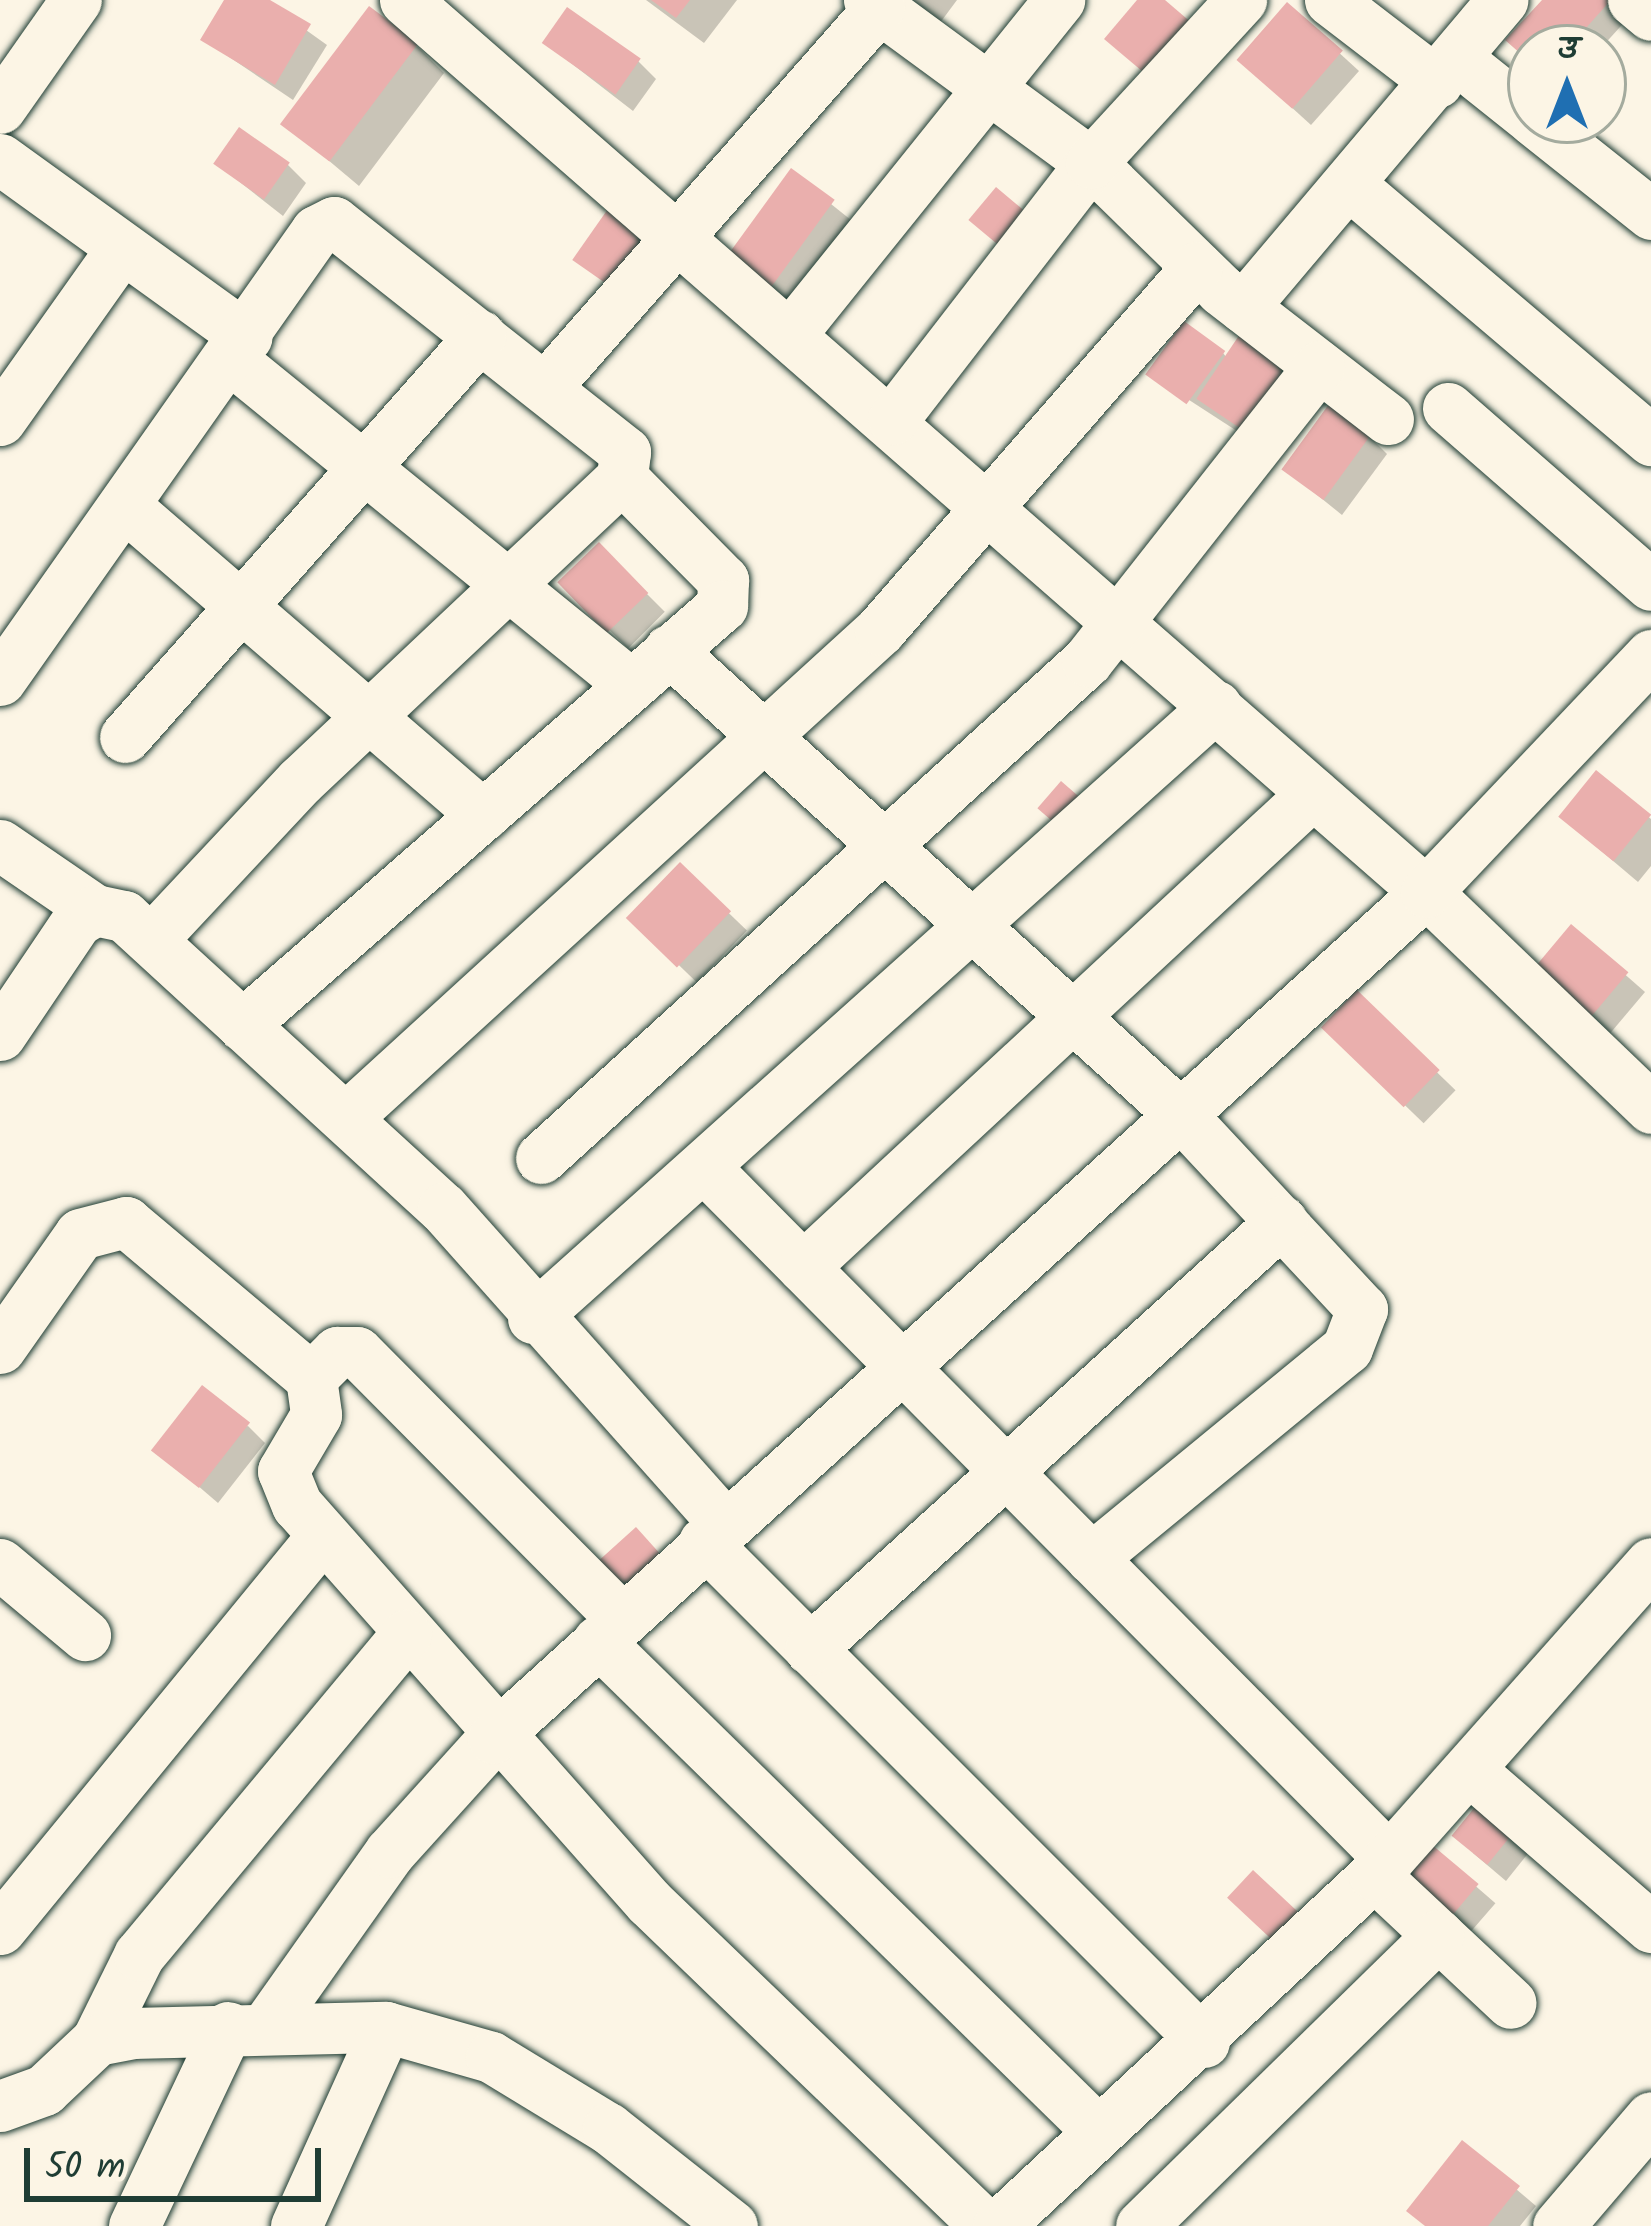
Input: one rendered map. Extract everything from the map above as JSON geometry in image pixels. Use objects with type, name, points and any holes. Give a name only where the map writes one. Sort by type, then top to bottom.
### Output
[{"type":"street","points":[[0,108],[76,0]]},
{"type":"street","points":[[405,0],[685,235],[1426,892],[1651,1108]]},
{"type":"street","points":[[793,331],[1059,0]]},
{"type":"street","points":[[893,419],[1091,163],[1241,0]]},
{"type":"street","points":[[1330,0],[1507,105]]},
{"type":"street","points":[[1243,307],[1447,71],[1502,0]]},
{"type":"street","points":[[1633,0],[1651,15]]},
{"type":"street","points":[[548,385],[685,235],[874,4],[1091,163],[1197,268],[1388,418]]},
{"type":"street","points":[[1563,144],[1651,214]]},
{"type":"street","points":[[0,159],[239,349],[368,475],[506,590],[629,683]]},
{"type":"street","points":[[1349,184],[1651,440]]},
{"type":"street","points":[[0,680],[239,349],[316,231],[334,222],[548,385],[625,452],[622,478],[372,713],[151,940]]},
{"type":"street","points":[[0,419],[119,252]]},
{"type":"street","points":[[350,1114],[767,740],[994,510],[1197,268]]},
{"type":"street","points":[[125,737],[368,475],[480,337]]},
{"type":"street","points":[[541,1158],[883,851],[1119,620],[1319,366]]},
{"type":"street","points":[[1448,408],[1651,585]]},
{"type":"street","points":[[242,1025],[728,593],[622,478]]},
{"type":"street","points":[[125,506],[247,605],[483,815]]},
{"type":"street","points":[[669,650],[968,932],[1180,1114],[1356,1298],[1362,1333],[1091,1558]]},
{"type":"street","points":[[134,2226],[247,2027],[390,1852],[493,1738],[714,1532],[1426,892],[1651,655]]},
{"type":"street","points":[[533,1318],[707,1170],[1216,706]]},
{"type":"street","points":[[803,1267],[1313,793]]},
{"type":"street","points":[[0,845],[95,910],[124,916],[242,1025],[350,1114],[533,1318],[810,1649],[1204,2042]]},
{"type":"street","points":[[3,1024],[95,910]]},
{"type":"street","points":[[707,1170],[1091,1558],[1382,1867],[1438,1935],[1510,2003]]},
{"type":"street","points":[[810,1649],[1282,1221]]},
{"type":"street","points":[[0,1348],[80,1234],[126,1222],[311,1378],[316,1415],[283,1471],[323,1535],[493,1738],[986,2226]]},
{"type":"street","points":[[311,1378],[337,1352],[357,1352],[610,1630],[1096,2129]]},
{"type":"street","points":[[0,1929],[323,1535]]},
{"type":"street","points":[[998,2226],[1096,2129],[1204,2042],[1382,1867],[1472,1772],[1651,1563]]},
{"type":"street","points":[[0,1564],[85,1635]]},
{"type":"street","points":[[6,2119],[97,2040],[139,1955],[406,1635]]},
{"type":"street","points":[[1472,1772],[1651,1927]]},
{"type":"street","points":[[1141,2226],[1438,1935]]},
{"type":"street","points":[[97,2040],[247,2027],[386,2026],[491,2057],[608,2128],[732,2226]]},
{"type":"street","points":[[296,2226],[386,2026]]},
{"type":"street","points":[[1558,2226],[1651,2117]]},
{"type":"building","points":[[224,0],[270,0],[311,24],[275,85],[200,40]]},
{"type":"building","points":[[651,0],[690,0],[676,18]]},
{"type":"building","points":[[1137,0],[1165,0],[1193,24],[1149,77],[1104,39]]},
{"type":"building","points":[[1542,0],[1611,0],[1590,24],[1520,24]]},
{"type":"building","points":[[1287,2],[1343,51],[1292,109],[1236,60]]},
{"type":"building","points":[[369,6],[419,43],[329,162],[280,124]]},
{"type":"building","points":[[567,7],[641,59],[615,95],[542,43]]},
{"type":"building","points":[[239,127],[290,163],[264,199],[213,164]]},
{"type":"building","points":[[791,168],[835,200],[767,294],[723,262]]},
{"type":"building","points":[[996,187],[1036,220],[1008,253],[968,220]]},
{"type":"building","points":[[617,196],[666,230],[621,294],[572,260]]},
{"type":"building","points":[[1184,321],[1225,351],[1186,404],[1145,374]]},
{"type":"building","points":[[1240,334],[1303,376],[1259,441],[1196,399]]},
{"type":"building","points":[[1329,404],[1371,435],[1323,500],[1281,470]]},
{"type":"building","points":[[599,542],[648,593],[607,633],[557,582]]},
{"type":"building","points":[[1596,770],[1651,815],[1613,861],[1558,817]]},
{"type":"building","points":[[1061,781],[1091,807],[1068,834],[1037,808]]},
{"type":"building","points":[[680,862],[731,911],[677,967],[626,918]]},
{"type":"building","points":[[1571,924],[1628,972],[1583,1027],[1525,978]]},
{"type":"building","points":[[1357,990],[1440,1070],[1404,1107],[1321,1027]]},
{"type":"building","points":[[202,1385],[250,1423],[199,1488],[151,1450]]},
{"type":"building","points":[[636,1527],[671,1566],[622,1610],[587,1571]]},
{"type":"building","points":[[1483,1797],[1519,1826],[1487,1865],[1452,1836]]},
{"type":"building","points":[[1425,1839],[1479,1884],[1450,1918],[1396,1873]]},
{"type":"building","points":[[1253,1870],[1309,1922],[1283,1950],[1227,1898]]},
{"type":"building","points":[[1462,2140],[1520,2186],[1488,2226],[1425,2226],[1406,2211]]}]
